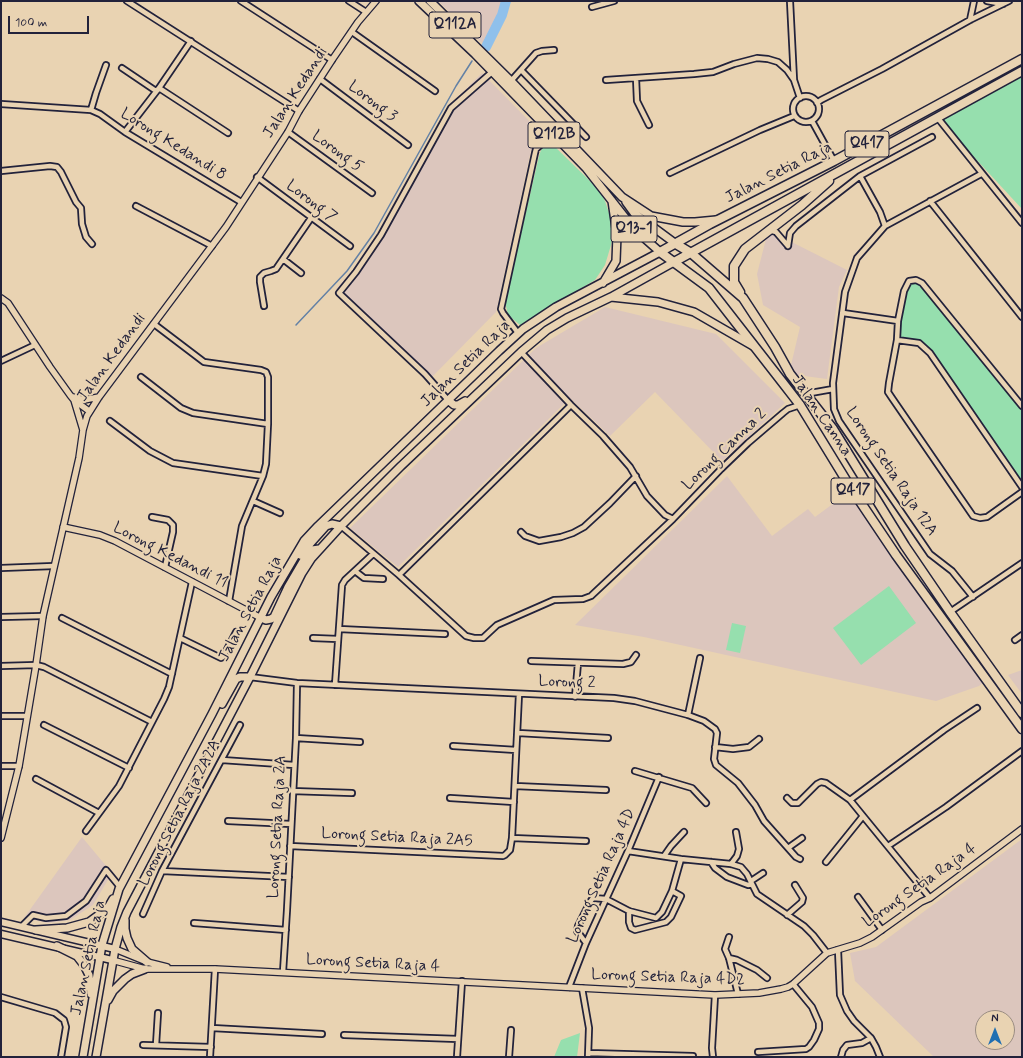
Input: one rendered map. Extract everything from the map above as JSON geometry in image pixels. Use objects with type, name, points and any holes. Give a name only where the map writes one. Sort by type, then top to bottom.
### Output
[{"type":"highway","name":"Jalan Setia Raja","points":[[676,244],[718,219],[834,161],[1022,60]]},
{"type":"highway","name":"Jalan Setia Raja","points":[[691,253],[1022,71]]},
{"type":"highway","points":[[743,298],[734,282],[734,266],[745,249],[802,205],[840,171]]},
{"type":"highway","name":"Q417","points":[[660,252],[676,244],[691,253]]},
{"type":"highway","name":"Jalan Canna","points":[[660,252],[709,288],[800,405],[849,485],[896,555],[1022,729]]},
{"type":"highway","name":"Q417","points":[[674,262],[691,253]]},
{"type":"highway","name":"Jalan Canna","points":[[691,253],[743,298],[775,347],[790,374],[833,429],[905,546],[1022,713]]},
{"type":"main road","name":"Q112B","points":[[419,1],[480,54],[492,72],[586,168],[612,201]]},
{"type":"main road","name":"Q112A","points":[[430,1],[480,54],[511,81],[622,197]]},
{"type":"main road","points":[[622,197],[651,216],[657,218],[683,222],[718,219]]},
{"type":"main road","points":[[622,197],[634,213],[676,244]]},
{"type":"main road","points":[[603,284],[616,261],[617,235],[612,201]]},
{"type":"main road","name":"Jalan Canna","points":[[612,201],[634,229],[660,252]]},
{"type":"main road","name":"Jalan Setia Raja","points":[[83,1057],[102,945],[119,888],[212,714],[271,597],[304,541],[518,333],[556,307],[603,284],[660,252]]},
{"type":"main road","name":"Jalan Setia Raja","points":[[96,1057],[112,960],[120,927],[250,677],[302,573],[319,549],[400,466],[547,330],[674,262]]},
{"type":"main road","points":[[611,297],[658,302],[694,312],[755,347]]},
{"type":"main road","points":[[448,400],[454,405],[458,405],[483,388]]},
{"type":"main road","points":[[271,597],[280,591],[303,551],[326,526],[332,524],[341,526]]},
{"type":"main road","points":[[261,618],[271,620],[274,617],[288,587],[305,558],[312,550],[319,549]]},
{"type":"main road","points":[[212,714],[220,708],[236,680],[240,677],[250,677]]},
{"type":"main road","points":[[36,930],[68,928],[89,922],[109,906],[119,888]]},
{"type":"main road","points":[[105,1009],[113,991],[118,985],[132,974],[146,966],[132,949],[127,938],[125,929],[127,912]]},
{"type":"main road","points":[[1,922],[115,949]]},
{"type":"main road","points":[[1,929],[22,938]]},
{"type":"main road","points":[[1,934],[112,960]]},
{"type":"main road","points":[[57,946],[76,956],[84,965],[89,975],[92,1007]]},
{"type":"street","points":[[127,1],[299,111]]},
{"type":"street","points":[[241,1],[332,60]]},
{"type":"street","points":[[349,1],[366,12]]},
{"type":"street","name":"Jalan Kedandi","points":[[1,838],[19,766],[43,616],[80,458],[83,430],[89,411],[212,246],[288,132],[299,111],[332,60],[366,12],[376,1]]},
{"type":"street","points":[[592,7],[614,1]]},
{"type":"street","points":[[790,1],[794,80],[800,98]]},
{"type":"street","points":[[970,20],[974,1]]},
{"type":"street","points":[[987,1],[1003,4]]},
{"type":"street","points":[[817,103],[970,20],[1009,1]]},
{"type":"street","points":[[352,32],[435,92]]},
{"type":"street","points":[[125,132],[191,41]]},
{"type":"street","points":[[511,81],[536,53],[554,50]]},
{"type":"street","points":[[606,80],[713,72],[734,64],[757,58],[778,62],[787,70],[794,80]]},
{"type":"street","points":[[1,104],[91,110],[106,65]]},
{"type":"street","points":[[122,68],[228,133]]},
{"type":"street","points":[[521,70],[586,137]]},
{"type":"street","points":[[448,400],[425,374],[338,293],[382,235],[451,108],[492,72]]},
{"type":"street","points":[[636,78],[637,101],[649,125]]},
{"type":"street","name":"Lorong 3","points":[[320,79],[408,145]]},
{"type":"street","points":[[806,96],[813,98],[817,103],[819,110],[817,116],[812,121],[803,122],[794,116],[794,103],[800,98],[806,96]]},
{"type":"street","name":"Lorong Kedandi 8","points":[[91,110],[100,114],[125,132],[241,202]]},
{"type":"street","points":[[670,173],[760,130],[794,116]]},
{"type":"street","points":[[937,117],[981,174],[1022,223]]},
{"type":"street","points":[[812,121],[834,161]]},
{"type":"street","name":"Lorong 5","points":[[288,132],[372,193]]},
{"type":"street","points":[[518,333],[503,314],[501,309],[535,153],[539,147],[553,134]]},
{"type":"street","points":[[769,230],[776,232],[788,246],[790,233],[796,226],[860,176],[932,137]]},
{"type":"street","points":[[1,170],[50,166],[56,167],[81,208],[82,224],[86,237],[92,244]]},
{"type":"street","name":"Lorong Setia Raja 12A","points":[[973,597],[952,571],[930,554],[836,415],[834,409],[833,373],[845,292],[857,258],[885,226],[981,174]]},
{"type":"street","points":[[860,176],[880,212],[885,226]]},
{"type":"street","name":"Lorong 7","points":[[257,177],[310,218],[350,246]]},
{"type":"street","points":[[930,202],[1022,318]]},
{"type":"street","points":[[136,206],[212,246]]},
{"type":"street","points":[[264,306],[260,277],[264,272],[276,269],[310,218]]},
{"type":"street","points":[[283,259],[302,273]]},
{"type":"street","points":[[1022,406],[919,281],[909,281],[905,287],[898,322],[897,340],[888,392],[973,516],[980,518],[987,517],[1022,492]]},
{"type":"street","points":[[1,298],[8,303],[70,395],[74,400],[89,411]]},
{"type":"street","points":[[842,313],[898,322]]},
{"type":"street","points":[[154,324],[204,362],[261,370],[266,372],[268,376],[266,464],[263,476],[242,526],[229,600]]},
{"type":"street","points":[[897,340],[919,343],[930,353],[1022,487]]},
{"type":"street","points":[[1,361],[35,345]]},
{"type":"street","points":[[522,352],[571,405],[603,436],[630,467],[647,496],[665,515],[673,519]]},
{"type":"street","points":[[140,377],[181,408],[193,413],[268,424]]},
{"type":"street","points":[[805,394],[833,389]]},
{"type":"street","points":[[70,395],[74,398],[84,400],[99,397]]},
{"type":"street","points":[[74,400],[83,430]]},
{"type":"street","points":[[399,575],[571,405]]},
{"type":"street","name":"Lorong Canna 2","points":[[341,526],[399,575],[466,636],[483,638],[497,626],[554,600],[583,599],[591,596],[668,524],[748,443],[783,412],[800,405]]},
{"type":"street","points":[[110,421],[150,451],[173,463],[263,476]]},
{"type":"street","points":[[522,532],[525,536],[539,540],[561,538],[574,533],[610,503],[636,476]]},
{"type":"street","points":[[253,501],[280,512]]},
{"type":"street","points":[[665,515],[668,524]]},
{"type":"street","points":[[152,517],[168,520],[173,525],[173,532],[165,567]]},
{"type":"street","name":"Lorong Kedandi 11","points":[[63,526],[100,535],[115,541],[261,618]]},
{"type":"street","points":[[335,685],[342,585],[345,580],[373,554]]},
{"type":"street","points":[[950,612],[1022,563]]},
{"type":"street","points":[[1,568],[54,566]]},
{"type":"street","points":[[355,571],[364,578],[383,579]]},
{"type":"street","points":[[86,831],[119,786],[130,768],[164,700],[172,674],[192,582]]},
{"type":"street","points":[[1,617],[43,616]]},
{"type":"street","points":[[62,618],[172,674]]},
{"type":"street","points":[[339,629],[445,634]]},
{"type":"street","points":[[180,638],[221,658],[223,657],[236,632]]},
{"type":"street","points":[[1015,640],[1022,635]]},
{"type":"street","points":[[313,638],[338,639]]},
{"type":"street","points":[[531,661],[623,664],[631,662],[636,655]]},
{"type":"street","points":[[688,716],[700,658]]},
{"type":"street","points":[[575,697],[578,663]]},
{"type":"street","points":[[1,666],[44,667],[152,722]]},
{"type":"street","name":"Lorong 2","points":[[250,677],[297,683],[625,699],[704,721],[715,729],[717,733],[714,759],[716,765],[738,784],[755,805],[764,821],[796,857],[800,859]]},
{"type":"street","name":"Lorong Setia Raja 2A","points":[[283,972],[296,738],[297,683]]},
{"type":"street","points":[[519,694],[512,838],[586,841]]},
{"type":"street","points":[[850,800],[944,730],[977,708]]},
{"type":"street","points":[[1,716],[27,716]]},
{"type":"street","points":[[44,725],[130,768]]},
{"type":"street","name":"Lorong Setia Raja 2A2A","points":[[143,914],[162,871],[240,725]]},
{"type":"street","points":[[518,733],[608,738]]},
{"type":"street","points":[[296,738],[360,742]]},
{"type":"street","points":[[715,747],[733,749],[748,747],[759,739]]},
{"type":"street","points":[[453,746],[516,750]]},
{"type":"street","points":[[888,846],[946,807],[1022,751]]},
{"type":"street","points":[[222,760],[294,764]]},
{"type":"street","points":[[1,766],[19,766]]},
{"type":"street","points":[[635,771],[694,789],[706,802]]},
{"type":"street","name":"Lorong Setia Raja 4D","points":[[569,987],[586,943],[628,851],[658,777]]},
{"type":"street","points":[[36,779],[99,813]]},
{"type":"street","points":[[788,798],[792,803],[798,802],[817,784],[821,782],[826,783],[850,800],[930,898]]},
{"type":"street","points":[[515,786],[606,790]]},
{"type":"street","points":[[292,791],[352,793]]},
{"type":"street","points":[[450,798],[514,802]]},
{"type":"street","points":[[826,862],[863,816]]},
{"type":"street","points":[[228,821],[291,824]]},
{"type":"street","name":"Lorong Setia Raja 4","points":[[827,953],[860,943],[882,930],[921,902],[930,898],[1022,829]]},
{"type":"street","points":[[664,856],[684,832]]},
{"type":"street","points":[[731,864],[737,856],[739,850],[736,832]]},
{"type":"street","name":"Lorong Setia Raja 2A5","points":[[290,846],[503,856],[510,850],[512,838]]},
{"type":"street","points":[[788,848],[802,838]]},
{"type":"street","points":[[628,851],[681,859],[731,864],[741,867],[752,883],[757,894],[804,926],[827,953]]},
{"type":"street","points":[[586,943],[577,931],[578,926],[593,898],[606,899],[629,911],[656,918],[662,912],[672,891],[681,859]]},
{"type":"street","points":[[711,862],[715,868],[727,877],[748,885],[763,873]]},
{"type":"street","points":[[22,926],[33,915],[46,918],[66,916],[86,901],[106,870],[119,888]]},
{"type":"street","points":[[162,871],[289,877]]},
{"type":"street","points":[[787,914],[802,902],[803,898],[795,885]]},
{"type":"street","points":[[629,911],[629,922],[631,928],[635,930],[666,922],[671,918],[681,896],[672,891]]},
{"type":"street","points":[[858,897],[882,930]]},
{"type":"street","points":[[194,924],[286,930]]},
{"type":"street","points":[[729,937],[726,949],[738,994]]},
{"type":"street","name":"Lorong Setia Raja 4","points":[[115,949],[146,966]]},
{"type":"street","points":[[838,950],[840,995],[847,1011],[854,1021],[871,1038],[881,1056]]},
{"type":"street","name":"Lorong Setia Raja 4D2","points":[[569,987],[715,995],[781,989],[793,984],[827,953]]},
{"type":"street","points":[[729,958],[737,960],[758,970],[767,978]]},
{"type":"street","name":"Lorong Setia Raja 4","points":[[112,960],[175,969],[283,972],[569,987]]},
{"type":"street","points":[[210,1057],[215,969]]},
{"type":"street","points":[[457,1057],[462,981]]},
{"type":"street","points":[[758,1052],[806,1049],[810,1047],[814,1040],[819,1029],[819,1023],[812,1008],[793,984]]},
{"type":"street","points":[[582,988],[589,1028],[588,1055],[693,1056]]},
{"type":"street","points":[[713,1057],[712,1048],[715,995]]},
{"type":"street","points":[[1,998],[55,1013],[64,1020],[66,1028],[61,1057]]},
{"type":"street","points":[[156,1045],[158,1014]]},
{"type":"street","points":[[212,1028],[322,1034]]},
{"type":"street","points":[[509,1057],[510,1030]]},
{"type":"street","points":[[344,1035],[458,1039]]},
{"type":"street","points":[[842,1057],[843,1048],[847,1045],[862,1043],[871,1038]]},
{"type":"street","points":[[143,1045],[211,1047]]},
{"type":"street","points":[[780,1051],[781,1057]]},
{"type":"shaded area","points":[[438,1],[502,1],[499,12],[483,44]]},
{"type":"shaded area","points":[[482,73],[544,136],[531,150],[496,312],[431,378],[336,289],[355,268],[380,233],[447,108]]},
{"type":"shaded area","points":[[770,231],[847,270],[839,287],[827,379],[797,375],[791,365],[800,327],[763,305],[757,274],[766,239]]},
{"type":"shaded area","points":[[605,307],[716,334],[785,403],[722,461],[655,392],[610,436],[570,398],[398,567],[350,528],[536,348]]},
{"type":"shaded area","points":[[727,476],[772,536],[808,509],[815,517],[849,492],[984,682],[979,686],[936,701],[644,637],[575,625]]},
{"type":"shaded area","points":[[1022,670],[1022,694],[1008,675]]},
{"type":"shaded area","points":[[82,837],[112,873],[93,905],[70,920],[48,923],[24,918]]},
{"type":"shaded area","points":[[1022,839],[1022,1057],[934,1057],[855,981],[850,953],[876,947]]},
{"type":"green space","points":[[1022,77],[1022,209],[937,117]]},
{"type":"green space","points":[[549,141],[600,191],[612,222],[613,233],[605,265],[595,280],[520,325],[508,315],[505,302],[539,156],[541,150]]},
{"type":"green space","points":[[914,283],[920,285],[1022,409],[1022,481],[937,362],[919,343],[901,338],[901,318],[905,293],[909,285]]},
{"type":"green space","points":[[889,586],[916,623],[861,665],[833,628]]},
{"type":"green space","points":[[732,623],[746,626],[740,653],[726,650]]},
{"type":"green space","points":[[580,1033],[577,1057],[554,1057],[561,1040]]},
{"type":"waterway","points":[[486,47],[502,15],[506,1]]},
{"type":"waterway","points":[[296,325],[347,271],[374,233],[456,86],[472,61]]}]
